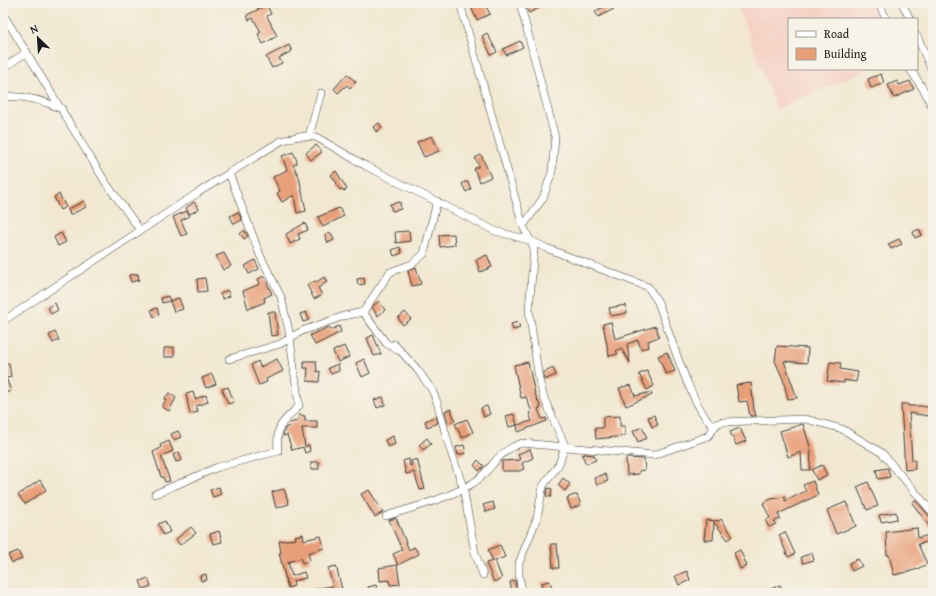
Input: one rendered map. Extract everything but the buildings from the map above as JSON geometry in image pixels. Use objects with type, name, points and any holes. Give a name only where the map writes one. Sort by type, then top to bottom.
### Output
[{"type":"street","points":[[460,3],[524,226],[532,241],[533,253],[529,310],[534,354],[544,398],[565,446],[559,464],[543,486],[537,518],[520,563],[519,575],[522,593]]},
{"type":"street","points":[[520,3],[555,137],[552,172],[543,198],[524,226]]},
{"type":"street","points":[[879,3],[886,18]]},
{"type":"street","points":[[902,3],[910,18]]},
{"type":"street","points":[[3,14],[106,183],[140,230]]},
{"type":"street","points":[[918,38],[933,73]]},
{"type":"street","points":[[3,68],[27,52]]},
{"type":"street","points":[[911,70],[931,100],[933,109]]},
{"type":"street","points":[[309,136],[321,93]]},
{"type":"street","points":[[3,96],[46,102],[62,109]]},
{"type":"street","points":[[3,320],[140,230],[281,141],[299,136],[316,137],[366,166],[495,231],[532,241],[546,248],[648,288],[658,302],[699,408],[714,427],[718,423],[786,418],[806,419],[842,429],[882,453],[933,513]]},
{"type":"street","points":[[156,494],[218,467],[278,451],[277,435],[279,426],[299,406],[290,338],[281,298],[260,255],[229,173]]},
{"type":"street","points":[[229,359],[280,344],[302,331],[344,316],[363,312],[390,272],[412,264],[424,254],[437,201]]},
{"type":"street","points":[[363,312],[386,343],[403,354]]},
{"type":"street","points":[[394,344],[424,379],[437,402],[449,446],[463,487],[476,553],[483,575]]},
{"type":"street","points":[[386,516],[432,501],[463,487],[478,478],[495,460],[511,447],[522,443],[654,455],[708,436],[718,423]]},
{"type":"shaded area","points":[[737,3],[874,3],[880,18],[788,18],[788,70],[867,70],[776,109]]}]
